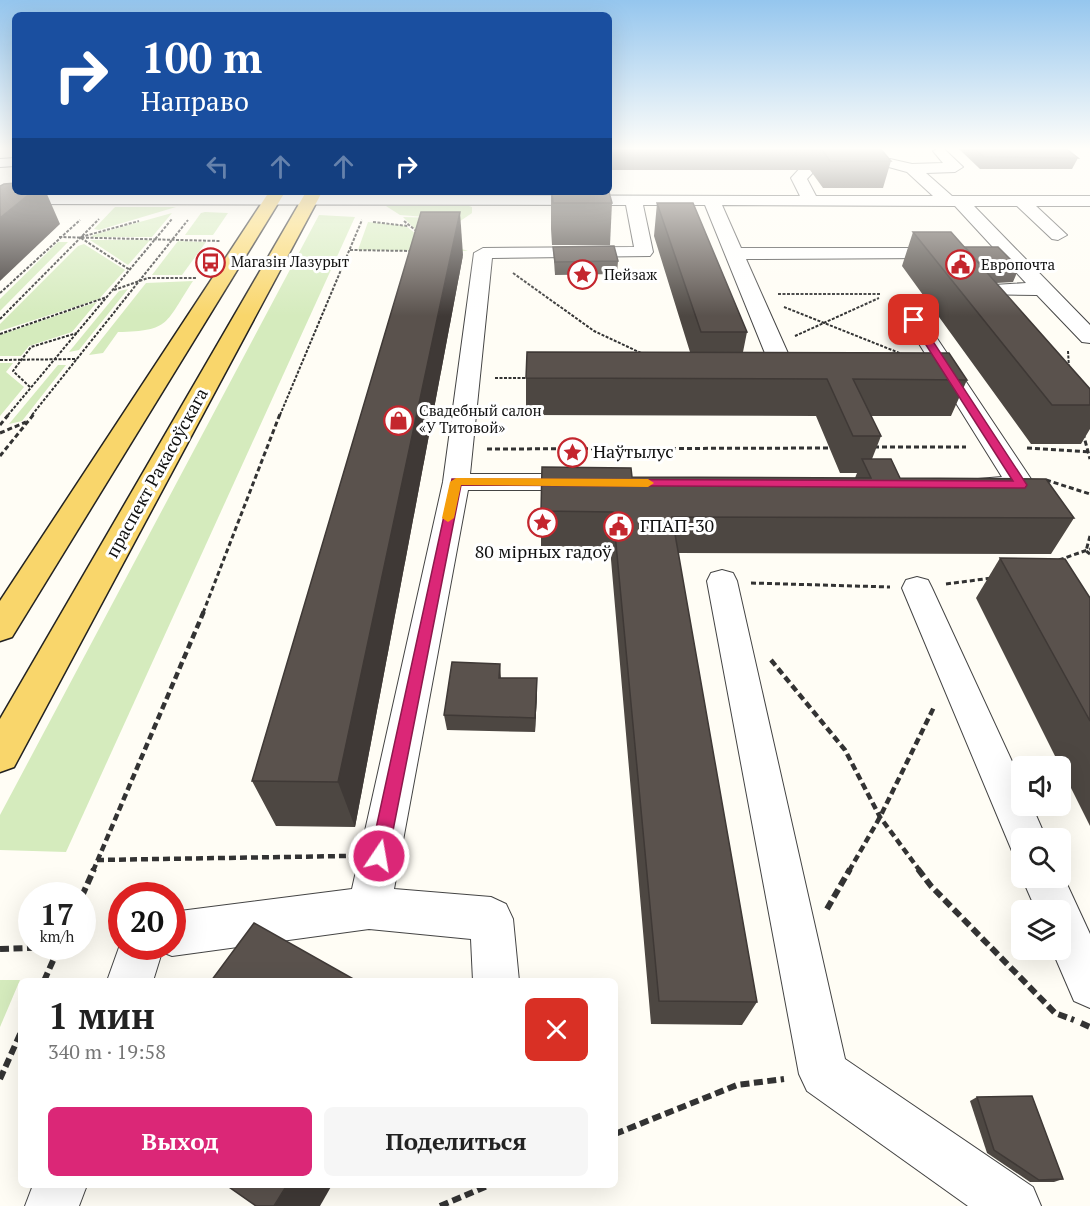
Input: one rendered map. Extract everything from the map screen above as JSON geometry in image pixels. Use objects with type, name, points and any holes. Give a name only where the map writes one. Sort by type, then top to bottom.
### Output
[{"type":"main road","points":[[0,628],[270,203]]},
{"type":"main road","name":"праспект Ракасоўскага","points":[[0,754],[308,203]]},
{"type":"lane","points":[[7,215],[22,203]]},
{"type":"lane","points":[[492,219],[494,203]]},
{"type":"lane","points":[[369,908],[456,482],[483,253],[645,252],[634,203]]},
{"type":"lane","points":[[712,203],[773,346],[776,378],[810,378]]},
{"type":"lane","points":[[955,203],[1090,337]]},
{"type":"lane","points":[[1023,203],[1058,235]]},
{"type":"lane","points":[[616,222],[638,222]]},
{"type":"lane","points":[[733,254],[931,253]]},
{"type":"lane","points":[[985,290],[1041,289]]},
{"type":"lane","points":[[903,302],[940,372],[996,447],[1021,485],[962,485]]},
{"type":"lane","points":[[456,482],[609,483]]},
{"type":"lane","points":[[916,588],[1022,828]]},
{"type":"lane","points":[[726,601],[824,1074],[1014,1206]]},
{"type":"lane","points":[[186,932],[369,908],[491,919],[496,978]]},
{"type":"lane","points":[[1071,943],[1090,985]]},
{"type":"lane","points":[[131,978],[137,960]]},
{"type":"lane","points":[[52,1206],[59,1188]]},
{"type":"path","points":[[0,319],[115,203]]},
{"type":"path","points":[[88,882],[187,654],[282,409],[364,213]]},
{"type":"path","points":[[399,216],[421,237]]},
{"type":"path","points":[[0,293],[82,217]]},
{"type":"path","points":[[0,425],[174,217]]},
{"type":"path","points":[[0,456],[191,217]]},
{"type":"path","points":[[81,238],[147,219]]},
{"type":"path","points":[[362,220],[409,226]]},
{"type":"path","points":[[417,233],[428,236]]},
{"type":"path","points":[[59,237],[224,241],[219,248]]},
{"type":"path","points":[[81,238],[130,270]]},
{"type":"path","points":[[350,250],[417,250]]},
{"type":"path","points":[[483,253],[594,331],[645,355]]},
{"type":"path","points":[[114,290],[148,278],[199,278]]},
{"type":"path","points":[[749,294],[824,322],[940,372]]},
{"type":"path","points":[[749,294],[888,294],[773,346]]},
{"type":"path","points":[[0,334],[108,297]]},
{"type":"path","points":[[1066,314],[1069,369]]},
{"type":"path","points":[[30,387],[13,371],[21,360],[32,348],[77,333]]},
{"type":"path","points":[[0,360],[78,359]]},
{"type":"path","points":[[468,378],[536,378]]},
{"type":"path","points":[[0,433],[27,422]]},
{"type":"path","points":[[1083,431],[1090,459]]},
{"type":"path","points":[[869,447],[996,447],[1089,452]]},
{"type":"path","points":[[459,449],[846,448]]},
{"type":"path","points":[[1011,469],[1090,494]]},
{"type":"path","points":[[1090,536],[1086,551],[1090,554]]},
{"type":"path","points":[[726,601],[844,750],[880,817],[932,886],[1055,1013],[1090,1027]]},
{"type":"path","points":[[800,957],[880,817],[934,709],[948,660]]},
{"type":"path","points":[[98,860],[379,856]]},
{"type":"path","points":[[0,949],[18,948]]},
{"type":"path","points":[[45,978],[53,960]]},
{"type":"path","points":[[0,1079],[18,1039]]},
{"type":"path","points":[[618,1133],[737,1085],[824,1074]]},
{"type":"path","points":[[440,1206],[483,1188]]},
{"type":"green space","points":[[386,206],[469,206],[472,207],[472,213],[450,228],[418,232],[403,217],[438,218],[400,215]]},
{"type":"green space","points":[[115,207],[176,207],[99,230],[94,229]]},
{"type":"green space","points":[[172,213],[152,237],[91,237],[93,235]]},
{"type":"green space","points":[[201,213],[228,213],[213,235],[185,235]]},
{"type":"green space","points":[[319,215],[355,217],[66,852],[0,850],[0,815]]},
{"type":"green space","points":[[368,222],[406,226],[416,234],[468,251],[358,250]]},
{"type":"green space","points":[[90,240],[150,240],[128,265]]},
{"type":"green space","points":[[178,241],[206,242],[182,275],[152,275]]},
{"type":"green space","points":[[58,242],[68,242],[0,311],[0,299]]},
{"type":"green space","points":[[84,244],[125,270],[99,299],[0,331],[0,324],[78,246]]},
{"type":"green space","points":[[193,281],[165,322],[148,330],[118,332],[103,353],[89,355],[146,283]]},
{"type":"green space","points":[[128,289],[79,350],[69,352],[119,291]]},
{"type":"green space","points":[[97,302],[72,332],[29,346],[21,356],[0,356],[0,335]]},
{"type":"green space","points":[[0,363],[13,363],[6,372],[24,387],[0,416]]},
{"type":"green space","points":[[58,365],[66,365],[22,421],[9,424]]},
{"type":"green space","points":[[0,980],[18,980],[18,985],[0,1027]]},
{"type":"building","points":[[0,203],[18,203],[0,218]]},
{"type":"building","points":[[657,203],[693,203],[747,332],[701,332]]},
{"type":"building","points":[[421,212],[460,212],[338,782],[252,781]]},
{"type":"building","points":[[913,232],[951,232],[1090,389],[1090,405],[1052,405]]},
{"type":"building","points":[[614,246],[618,261],[555,262],[553,247]]},
{"type":"building","points":[[965,247],[998,247],[1019,268],[985,270]]},
{"type":"building","points":[[527,352],[949,353],[967,380],[853,379],[881,436],[853,436],[827,379],[526,378]]},
{"type":"building","points":[[862,459],[891,459],[900,478],[1046,479],[1074,518],[672,517],[757,1002],[659,1001],[613,512],[541,511],[542,467],[631,468],[632,477],[871,478]]},
{"type":"building","points":[[1000,558],[1065,559],[1090,598],[1090,721]]},
{"type":"building","points":[[452,662],[500,664],[499,678],[537,678],[535,718],[444,715]]},
{"type":"building","points":[[254,923],[352,978],[213,978]]},
{"type":"building","points":[[1032,1096],[1063,1179],[1039,1180],[994,1150],[977,1097]]},
{"type":"building","points":[[230,1188],[285,1188],[274,1206],[256,1206]]},
{"type":"slow traffic","points":[[448,518],[456,482],[648,483]]},
{"type":"place","name":"Магазін Лазурыт","points":[[210,262]]},
{"type":"place","name":"Европочта","points":[[960,265]]},
{"type":"place","name":"Пейзаж","points":[[583,275]]},
{"type":"place","name":"Свадебный салон «У Титовой»","points":[[398,420]]},
{"type":"place","name":"Наўтылус","points":[[572,452]]},
{"type":"place","name":"80 мірных гадоў","points":[[543,523]]},
{"type":"place","name":"ГПАП-30","points":[[619,526]]},
{"type":"route","points":[[379,856],[456,482],[1021,485],[914,320]]}]
